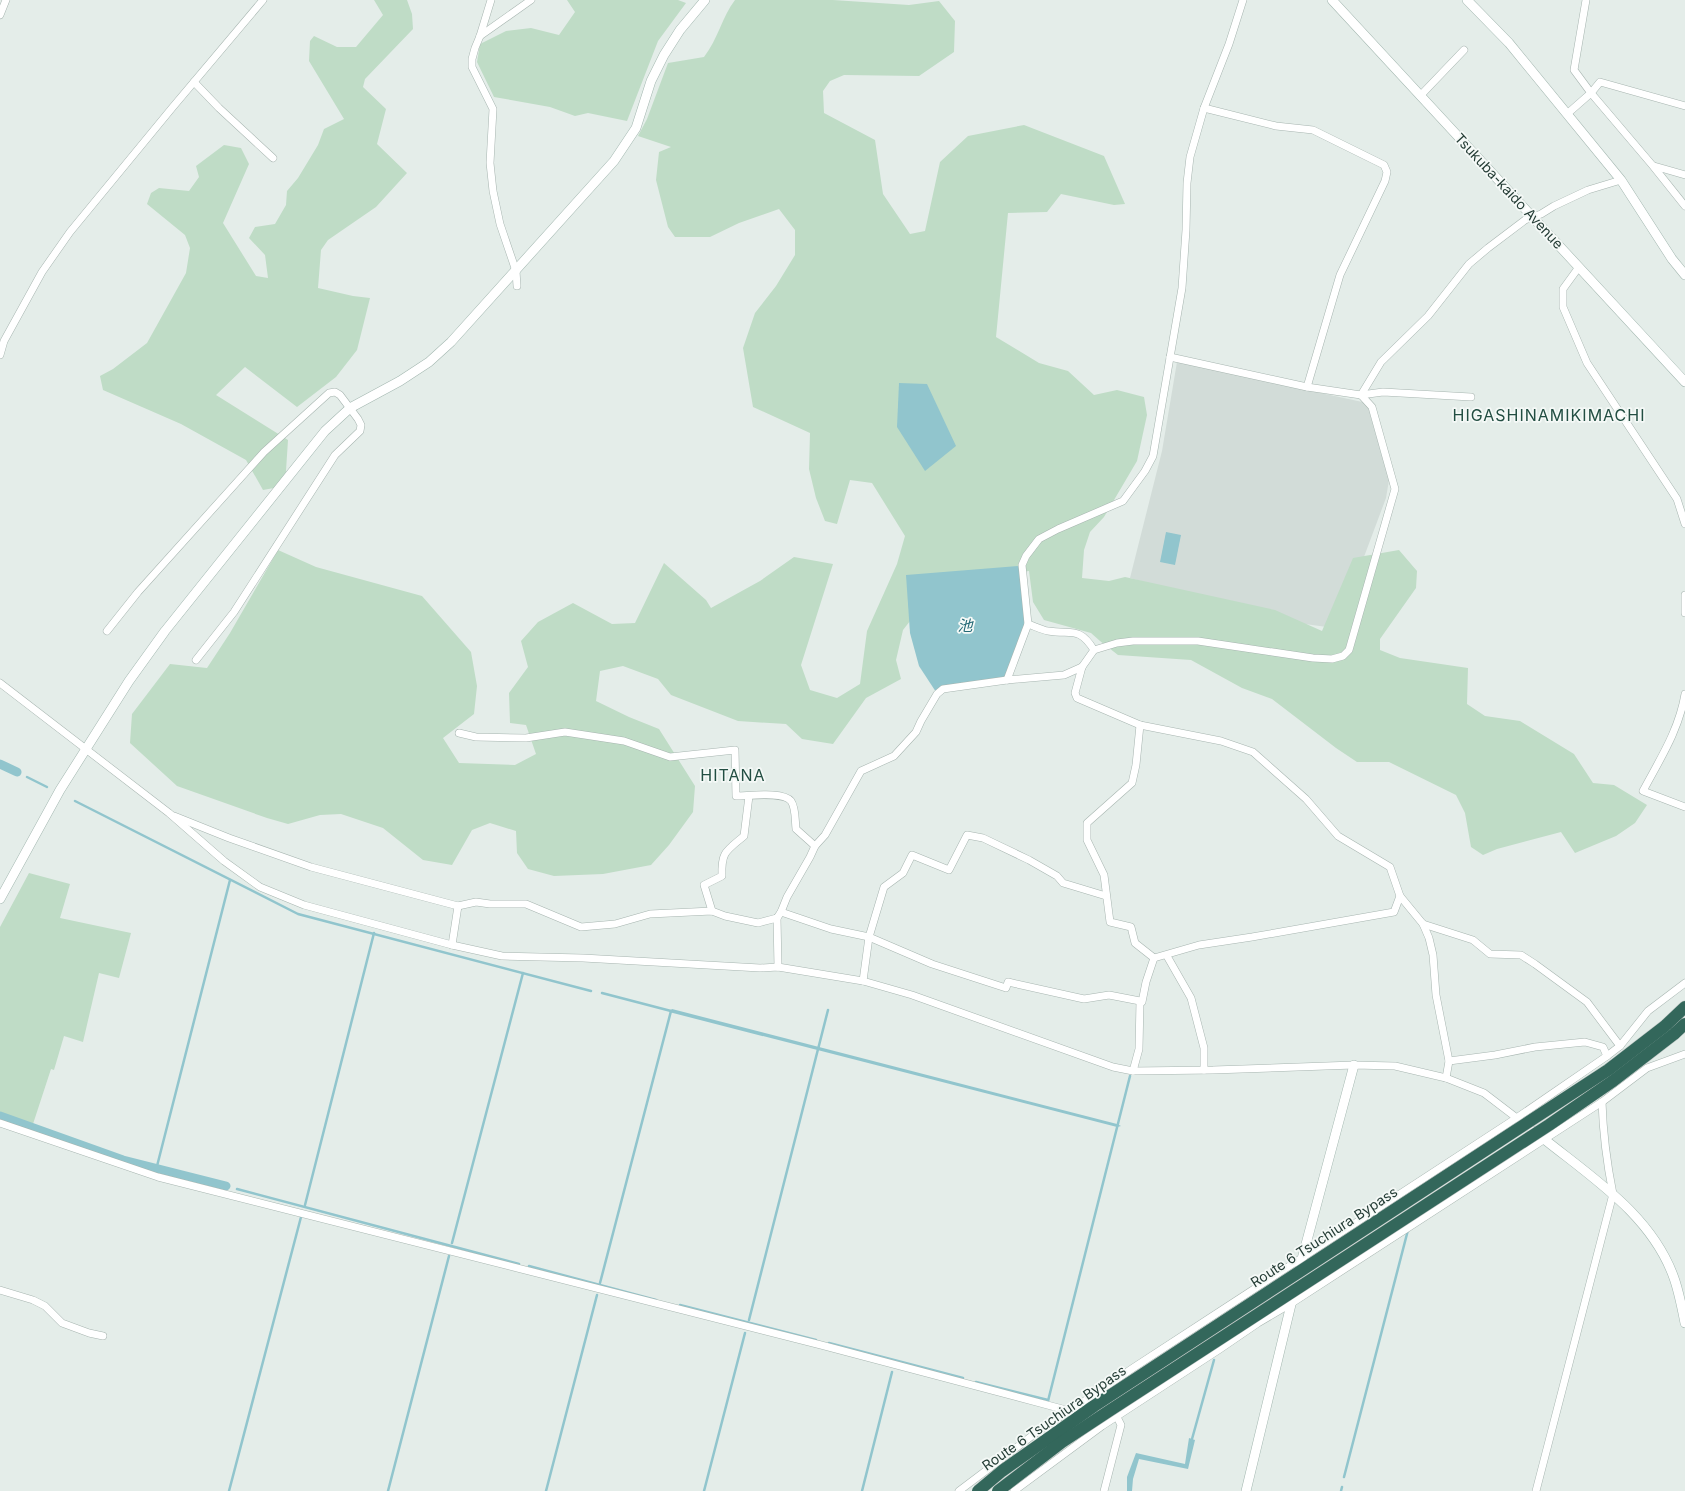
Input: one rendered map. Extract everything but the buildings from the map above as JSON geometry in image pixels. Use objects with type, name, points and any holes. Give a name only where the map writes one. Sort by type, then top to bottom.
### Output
[{"type":"highway","name":"Route 6 Tsuchiura Bypass","points":[[978,1491],[1002,1471],[1094,1406],[1608,1070],[1665,1026],[1685,1007]]},
{"type":"highway","name":"Route 6 Tsuchiura Bypass","points":[[998,1491],[1062,1442],[1549,1125],[1613,1081],[1685,1024]]},
{"type":"street","points":[[0,14],[6,0]]},
{"type":"street","points":[[0,355],[4,341],[42,272],[70,232],[263,0]]},
{"type":"street","points":[[491,0],[472,59],[472,67],[493,109],[490,163],[493,191],[500,224],[516,271],[518,286]]},
{"type":"street","points":[[480,36],[531,0]]},
{"type":"street","points":[[0,899],[60,790],[129,681],[165,631],[311,448],[350,408],[400,381],[429,362],[451,342],[614,161],[636,128],[651,81],[664,55],[680,30],[705,0]]},
{"type":"street","points":[[1007,680],[1028,624],[1022,565],[1026,556],[1040,539],[1123,500],[1145,471],[1153,456],[1182,288],[1186,230],[1186,183],[1190,157],[1204,108],[1229,44],[1243,0]]},
{"type":"street","name":"Tsukuba-kaido Avenue","points":[[1332,0],[1685,382]]},
{"type":"street","points":[[1467,0],[1509,43],[1621,180],[1672,259],[1685,275]]},
{"type":"street","points":[[1586,0],[1574,70],[1591,93],[1685,206]]},
{"type":"street","points":[[1420,96],[1464,50]]},
{"type":"street","points":[[194,82],[219,108],[273,158]]},
{"type":"street","points":[[1567,114],[1591,93],[1600,82],[1685,106]]},
{"type":"street","points":[[1204,108],[1276,126],[1313,130],[1384,165],[1387,172],[1385,181],[1340,275],[1307,387]]},
{"type":"street","points":[[1653,166],[1685,175]]},
{"type":"street","points":[[1360,395],[1381,362],[1428,316],[1469,264],[1525,220],[1588,190],[1621,180]]},
{"type":"street","points":[[1579,267],[1563,289],[1563,307],[1586,363],[1677,498],[1685,524]]},
{"type":"street","points":[[1170,357],[1307,387],[1360,395],[1383,392],[1471,397]]},
{"type":"street","points":[[107,631],[138,592],[264,452],[329,393],[335,392],[340,395],[361,425],[360,431],[335,455],[234,612],[196,660]]},
{"type":"street","points":[[1360,395],[1372,407],[1395,489],[1349,650],[1343,656],[1332,659],[1313,658],[1198,641],[1133,641],[1117,643],[1094,650],[1082,667],[1075,693],[1077,698],[1140,725],[1221,741],[1253,752],[1306,799],[1338,836],[1390,867],[1400,896],[1423,924],[1429,938],[1433,955],[1436,995],[1449,1061],[1446,1078]]},
{"type":"street","points":[[1685,596],[1685,612]]},
{"type":"street","points":[[1028,624],[1047,631],[1078,633],[1089,642],[1094,650]]},
{"type":"street","points":[[778,967],[779,915],[786,897],[816,846],[825,835],[861,771],[894,756],[916,732],[937,694],[943,689],[1007,680],[1064,676],[1082,667]]},
{"type":"street","points":[[0,683],[169,813],[224,861],[260,887],[304,904],[452,945],[502,956],[583,958],[760,968],[778,967],[863,981],[912,996],[1113,1068],[1133,1071],[1354,1065],[1395,1066],[1446,1078],[1484,1093],[1518,1118],[1613,1194],[1645,1226],[1660,1248],[1674,1278],[1685,1323]]},
{"type":"street","points":[[1685,694],[1674,734],[1643,791],[1685,807]]},
{"type":"street","points":[[1140,725],[1136,765],[1132,783],[1087,823],[1087,840],[1104,876],[1110,922],[1131,927],[1135,943],[1154,958],[1167,956],[1199,945],[1394,912],[1400,896]]},
{"type":"street","points":[[459,733],[476,736],[526,738],[566,732],[624,741],[670,757],[735,750],[736,796],[782,795],[791,801],[796,829],[816,846]]},
{"type":"street","points":[[712,911],[704,885],[722,876],[722,857],[727,850],[744,836],[749,796]]},
{"type":"street","points":[[169,813],[229,838],[311,867],[458,906],[476,902],[490,904],[526,904],[581,927],[615,924],[650,914],[712,911],[725,916],[758,923],[779,915],[831,929],[869,937],[932,964],[1006,988],[1008,982],[1084,999],[1109,995],[1140,1001]]},
{"type":"street","points":[[863,981],[869,937],[884,887],[903,873],[912,855],[949,870],[967,835],[983,838],[1029,860],[1057,876],[1063,883],[1106,896]]},
{"type":"street","points":[[452,945],[458,906]]},
{"type":"street","points":[[1423,924],[1473,940],[1490,954],[1521,955],[1536,964],[1587,1002],[1620,1046]]},
{"type":"street","points":[[1167,956],[1191,998],[1204,1048],[1204,1070]]},
{"type":"street","points":[[1133,1071],[1139,1049],[1140,1001],[1142,1002],[1146,982],[1154,958]]},
{"type":"street","points":[[958,1491],[1045,1426],[1518,1118],[1607,1056],[1620,1046],[1648,1011],[1685,983]]},
{"type":"street","points":[[1449,1061],[1495,1055],[1535,1047],[1585,1042],[1603,1047],[1607,1056]]},
{"type":"street","points":[[1014,1491],[1102,1426],[1258,1322],[1292,1303],[1602,1102],[1647,1068],[1685,1054]]},
{"type":"street","points":[[1246,1491],[1302,1259],[1354,1065]]},
{"type":"street","points":[[1536,1491],[1613,1194],[1608,1167],[1602,1102]]},
{"type":"street","points":[[0,1123],[158,1177],[821,1345],[1070,1411],[1117,1417]]},
{"type":"street","points":[[0,1290],[33,1300],[45,1306],[62,1323],[89,1333],[103,1336]]},
{"type":"street","points":[[1104,1491],[1121,1425],[1117,1417]]},
{"type":"shaded area","points":[[1177,362],[1367,403],[1389,480],[1386,498],[1340,621],[1327,627],[1290,622],[1130,578],[1162,451]]},
{"type":"green space","points":[[374,0],[407,0],[412,14],[413,29],[365,79],[363,87],[386,109],[377,144],[407,173],[376,207],[328,240],[321,250],[318,288],[353,296],[370,298],[357,350],[336,377],[297,407],[245,367],[216,395],[288,440],[285,486],[263,490],[246,460],[181,424],[103,390],[100,376],[113,369],[147,343],[186,273],[190,248],[185,235],[147,204],[151,193],[159,188],[189,191],[199,177],[196,166],[224,145],[241,148],[249,164],[223,223],[256,276],[268,278],[265,255],[249,238],[255,227],[275,224],[286,205],[287,191],[298,178],[318,145],[324,129],[344,119],[309,61],[310,41],[314,36],[337,47],[356,47],[383,15]]},
{"type":"green space","points":[[567,0],[678,0],[686,3],[658,41],[627,121],[588,113],[575,116],[550,107],[494,97],[477,62],[480,44],[506,31],[531,28],[559,35],[575,12]]},
{"type":"green space","points":[[735,0],[833,0],[909,5],[939,1],[955,21],[954,52],[919,76],[844,75],[830,81],[823,91],[824,113],[875,140],[883,194],[910,234],[925,231],[940,162],[968,136],[1024,125],[1104,156],[1125,204],[1114,205],[1061,194],[1047,212],[1008,213],[996,337],[1039,363],[1068,371],[1094,395],[1117,390],[1144,397],[1147,415],[1137,461],[1104,517],[1090,532],[1084,550],[1082,578],[1109,581],[1125,577],[1275,610],[1322,631],[1353,558],[1399,550],[1417,571],[1416,588],[1380,639],[1380,650],[1400,658],[1468,668],[1467,704],[1485,716],[1520,721],[1574,754],[1593,783],[1614,785],[1647,805],[1635,823],[1616,836],[1575,853],[1561,832],[1497,849],[1483,855],[1471,847],[1465,813],[1456,795],[1389,762],[1357,762],[1336,748],[1272,699],[1242,688],[1191,660],[1118,655],[1091,633],[1044,620],[1033,602],[1029,571],[987,576],[928,598],[903,630],[896,660],[901,679],[866,698],[833,744],[802,739],[786,724],[738,721],[671,695],[658,679],[623,666],[600,671],[596,701],[629,717],[659,729],[695,786],[693,812],[669,845],[651,865],[603,874],[554,876],[528,869],[517,853],[516,831],[490,823],[472,830],[452,865],[423,860],[383,828],[341,814],[320,815],[288,824],[177,786],[130,743],[132,714],[170,664],[207,668],[230,633],[278,550],[316,567],[422,596],[471,652],[477,686],[474,714],[443,738],[459,763],[515,765],[536,754],[526,725],[510,723],[509,693],[528,667],[521,641],[538,622],[573,603],[612,624],[635,623],[664,563],[706,600],[711,608],[760,581],[794,557],[833,564],[801,665],[810,690],[837,698],[860,684],[867,631],[897,564],[905,536],[872,483],[850,480],[837,524],[825,521],[816,498],[809,469],[810,433],[753,407],[743,348],[755,313],[776,286],[795,255],[795,230],[779,209],[739,223],[710,237],[675,237],[668,227],[656,180],[659,152],[671,147],[638,136],[647,119],[668,63],[704,57],[713,43]]},
{"type":"green space","points":[[29,873],[70,884],[60,918],[131,933],[119,978],[99,973],[83,1042],[64,1036],[54,1070],[51,1069],[33,1124],[0,1112],[0,927]]},
{"type":"water","points":[[899,383],[927,384],[956,446],[925,471],[897,427]]},
{"type":"water","points":[[1166,532],[1181,535],[1175,565],[1160,562]]},
{"type":"water","name":"池","points":[[1019,566],[1026,623],[1006,678],[936,692],[919,666],[910,633],[906,575]]},
{"type":"water","points":[[672,1009],[1121,1126],[1117,1127],[669,1012]]},
{"type":"water","points":[[1189,1438],[1195,1440],[1188,1469],[1139,1459],[1133,1479],[1132,1491],[1127,1491],[1127,1477],[1136,1453],[1185,1464]]},
{"type":"waterway","points":[[0,764],[17,772]]},
{"type":"waterway","points":[[27,777],[47,787]]},
{"type":"waterway","points":[[75,801],[298,914],[591,991]]},
{"type":"waterway","points":[[156,1170],[230,880]]},
{"type":"waterway","points":[[305,1205],[374,933]]},
{"type":"waterway","points":[[452,1243],[523,973]]},
{"type":"waterway","points":[[602,993],[671,1011]]},
{"type":"waterway","points":[[749,1320],[828,1010]]},
{"type":"waterway","points":[[600,1283],[671,1011]]},
{"type":"waterway","points":[[1048,1401],[1130,1076]]},
{"type":"waterway","points":[[0,1116],[123,1160],[226,1186]]},
{"type":"waterway","points":[[237,1189],[519,1264]]},
{"type":"waterway","points":[[229,1491],[301,1217]]},
{"type":"waterway","points":[[1344,1477],[1408,1230]]},
{"type":"waterway","points":[[388,1491],[449,1256]]},
{"type":"waterway","points":[[529,1266],[656,1300]]},
{"type":"waterway","points":[[546,1491],[597,1295]]},
{"type":"waterway","points":[[680,1305],[816,1340]]},
{"type":"waterway","points":[[704,1491],[745,1333]]},
{"type":"waterway","points":[[829,1343],[963,1378]]},
{"type":"waterway","points":[[1192,1439],[1214,1360]]},
{"type":"waterway","points":[[862,1491],[892,1372]]},
{"type":"waterway","points":[[976,1382],[1048,1400]]},
{"type":"waterway","points":[[1341,1491],[1342,1487]]},
{"type":"district","name":"HIGASHINAMIKIMACHI","points":[[1549,415]]},
{"type":"district","name":"HITANA","points":[[733,775]]}]
